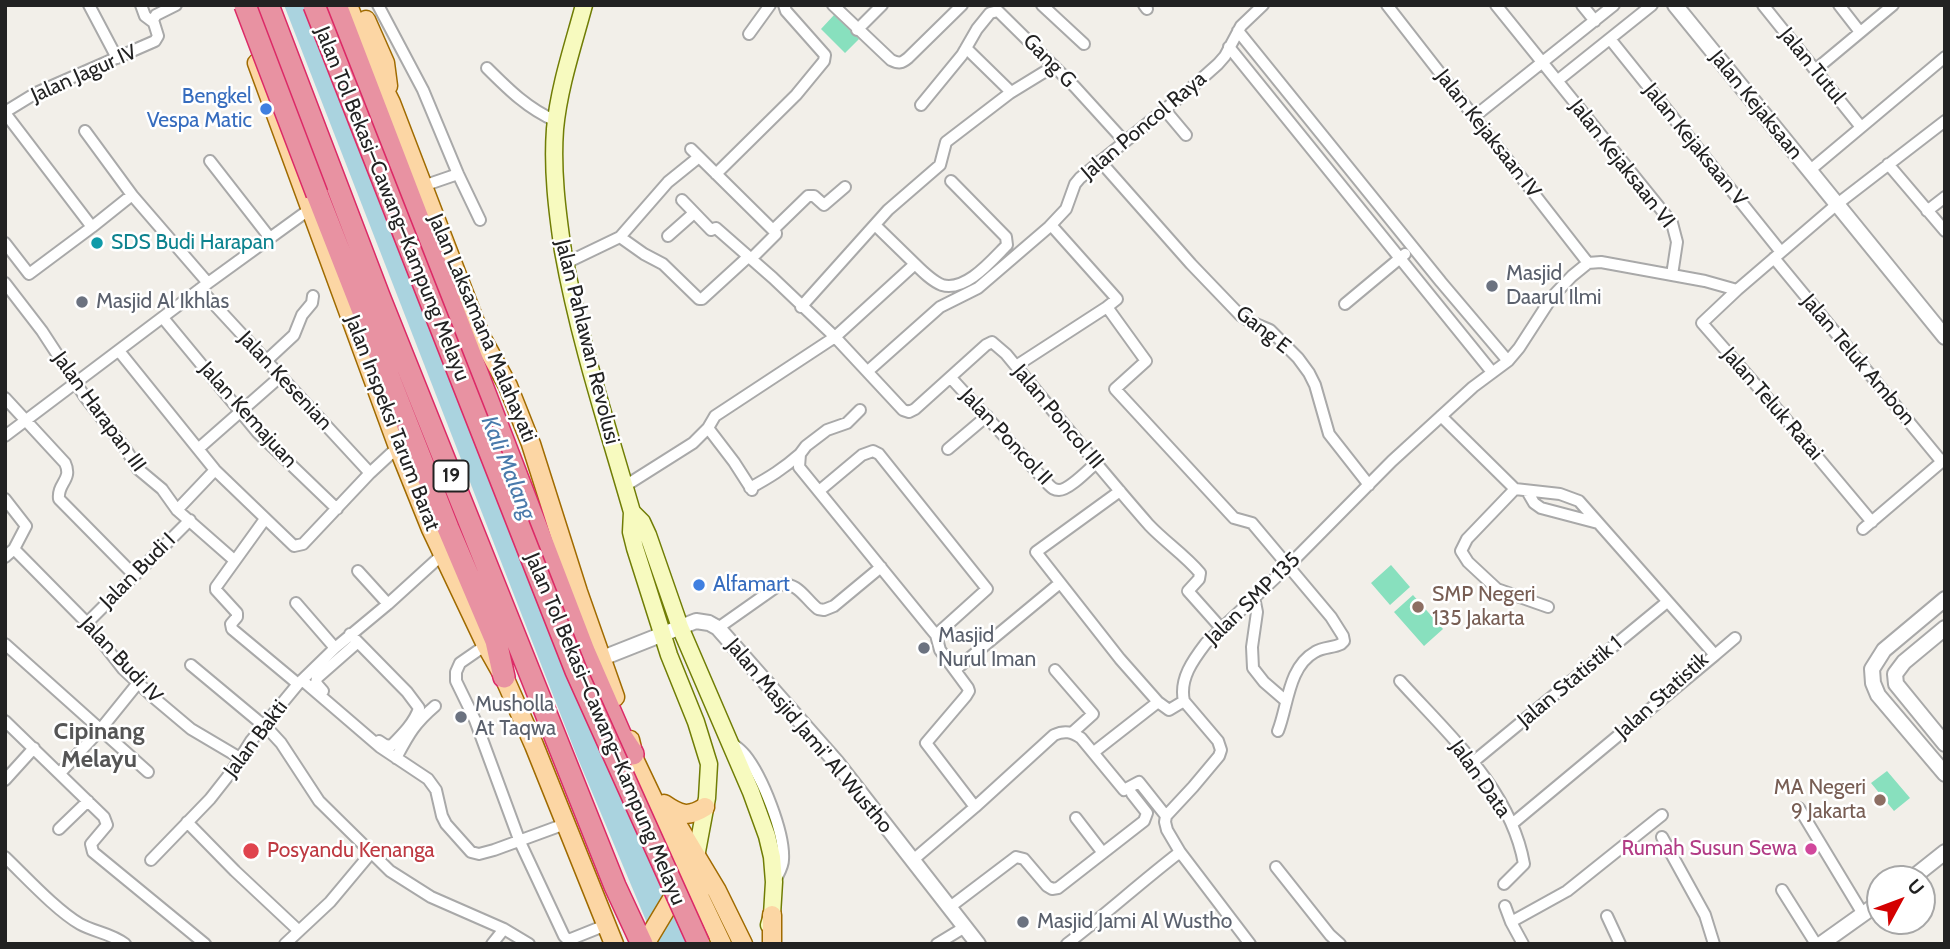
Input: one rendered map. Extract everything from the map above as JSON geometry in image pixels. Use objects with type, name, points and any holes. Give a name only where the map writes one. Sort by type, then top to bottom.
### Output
[{"type":"highway","name":"Jalan Tol Bekasi–Cawang–Kampung Melayu","points":[[268,5],[379,296],[610,874],[645,942]]},
{"type":"highway","name":"Jalan Tol Bekasi–Cawang–Kampung Melayu","points":[[314,5],[576,671],[699,944]]},
{"type":"highway","points":[[336,5],[584,651],[621,736],[633,754]]},
{"type":"highway","points":[[245,6],[450,535],[496,641],[504,677]]},
{"type":"main road","name":"Jalan Laksamana Malahayati","points":[[348,5],[368,57],[390,103],[480,335],[508,387],[531,444],[600,659],[630,736],[633,754],[683,881],[722,944]]},
{"type":"main road","name":"Jalan Laksamana Malahayati","points":[[360,5],[385,63],[390,103]]},
{"type":"main road","name":"Jalan Pahlawan Revolusi","points":[[584,5],[556,121],[554,190],[566,263],[587,358],[632,512],[631,532],[662,635],[696,722],[709,764],[696,857]]},
{"type":"main road","name":"Jalan Inspeksi Tarum Barat","points":[[245,6],[243,17],[261,74],[398,447],[443,554],[486,646],[504,677],[534,745],[614,944]]},
{"type":"main road","name":"Jalan Pahlawan Revolusi","points":[[632,512],[642,522],[648,535],[680,627],[729,739],[767,836],[774,883],[772,915],[764,944]]},
{"type":"main road","name":"Jalan Laksamana Malahayati","points":[[633,754],[717,891],[743,944]]},
{"type":"main road","points":[[664,804],[675,812],[685,814],[695,813],[705,807]]},
{"type":"main road","points":[[645,942],[696,857]]},
{"type":"main road","points":[[772,915],[772,944]]},
{"type":"street","points":[[89,5],[117,58]]},
{"type":"street","points":[[141,5],[145,16],[153,22]]},
{"type":"street","name":"Jalan Jagur IV","points":[[5,112],[36,93],[155,41],[158,34],[153,22],[156,15],[176,5]]},
{"type":"street","points":[[378,5],[424,90],[458,174],[480,219]]},
{"type":"street","points":[[749,34],[770,5]]},
{"type":"street","points":[[716,174],[796,95],[824,61],[825,55],[821,48],[786,11],[784,5]]},
{"type":"street","points":[[833,5],[857,30],[897,63],[908,58],[962,5]]},
{"type":"street","points":[[857,30],[882,5]]},
{"type":"street","points":[[1042,5],[1084,44]]},
{"type":"street","name":"Jalan Poncol Raya","points":[[868,371],[940,307],[978,288],[1051,225],[1066,209],[1075,184],[1218,64],[1238,31],[1263,5]]},
{"type":"street","name":"Jalan Kejaksaan IV","points":[[1387,5],[1588,263]]},
{"type":"street","name":"Jalan Kejaksaan VI","points":[[1496,5],[1672,223],[1677,242],[1672,275]]},
{"type":"street","points":[[1582,5],[1595,21]]},
{"type":"street","points":[[1475,116],[1614,5]]},
{"type":"street","points":[[1557,81],[1652,5]]},
{"type":"street","name":"Jalan Kejaksaan","points":[[1675,5],[1945,337]]},
{"type":"street","name":"Jalan Tutul","points":[[1763,5],[1861,127]]},
{"type":"street","points":[[1839,5],[1860,32]]},
{"type":"street","points":[[1815,70],[1893,5]]},
{"type":"street","name":"Gang G","points":[[921,106],[966,48],[977,29],[990,13],[998,11],[1125,142]]},
{"type":"street","points":[[1238,31],[1508,361]]},
{"type":"street","name":"Jalan Kejaksaan V","points":[[1609,39],[1778,255]]},
{"type":"street","points":[[1229,47],[1492,372]]},
{"type":"street","points":[[966,48],[1011,92]]},
{"type":"street","points":[[1808,171],[1945,58]]},
{"type":"street","points":[[801,306],[888,211],[940,165],[946,142],[1011,92],[1054,66]]},
{"type":"street","points":[[487,68],[526,105],[556,121]]},
{"type":"street","points":[[1165,110],[1186,135]]},
{"type":"street","points":[[5,112],[10,128],[92,227]]},
{"type":"street","points":[[1588,263],[1601,262],[1705,281],[1737,290],[1836,205],[1945,121]]},
{"type":"street","name":"Jalan Kesenian","points":[[85,131],[204,286],[267,361],[370,473]]},
{"type":"street","points":[[566,263],[620,237],[695,153],[776,234],[702,299],[663,264],[620,237]]},
{"type":"street","points":[[210,161],[270,238]]},
{"type":"street","name":"Gang E","points":[[1100,161],[1175,247],[1240,315],[1270,330],[1298,358],[1315,385],[1329,435],[1369,485]]},
{"type":"street","points":[[1888,164],[1945,231]]},
{"type":"street","points":[[423,187],[458,174]]},
{"type":"street","points":[[875,225],[931,279],[943,285],[954,286],[980,272],[1007,245],[1006,237],[951,181]]},
{"type":"street","points":[[773,230],[808,196],[814,196],[824,205],[845,187]]},
{"type":"street","points":[[5,243],[29,274],[132,195]]},
{"type":"street","points":[[1927,211],[1945,197]]},
{"type":"street","points":[[682,200],[711,230],[716,228],[835,337],[868,371]]},
{"type":"street","points":[[5,436],[310,209]]},
{"type":"street","points":[[668,236],[694,213]]},
{"type":"street","points":[[1016,366],[1117,299],[1051,225]]},
{"type":"street","points":[[1345,304],[1413,248]]},
{"type":"street","name":"Jalan Teluk Ambon","points":[[1778,255],[1943,461]]},
{"type":"street","name":"Jalan SMP 135","points":[[1184,701],[1182,686],[1195,657],[1206,643],[1287,567],[1392,461],[1492,372],[1508,361],[1552,297],[1588,263]]},
{"type":"street","points":[[625,486],[692,443],[708,428],[715,416],[835,337],[915,264]]},
{"type":"street","name":"Jalan Harapan III","points":[[5,283],[42,331],[138,469],[162,489],[177,510],[234,561]]},
{"type":"street","name":"Jalan Teluk Ratai","points":[[1737,290],[1702,323],[1784,417],[1868,525],[1943,461]]},
{"type":"street","points":[[267,361],[294,335],[302,315],[312,303],[313,296]]},
{"type":"street","points":[[1107,307],[1146,360],[1115,389],[1234,518],[1252,523],[1331,617],[1345,639],[1335,647],[1320,650],[1307,657],[1296,672],[1278,731]]},
{"type":"street","name":"Jalan Kemajuan","points":[[163,318],[240,414],[337,509]]},
{"type":"street","name":"Jalan Poncol II","points":[[868,371],[895,403],[909,412],[986,345],[995,343]]},
{"type":"street","name":"Jalan Poncol III","points":[[995,343],[1163,540],[1186,557],[1200,573],[1199,579],[1188,591],[1221,628]]},
{"type":"street","points":[[119,351],[215,470],[289,542],[297,546],[303,544],[398,447]]},
{"type":"street","points":[[198,449],[281,376]]},
{"type":"street","name":"Jalan Poncol II","points":[[951,378],[1055,490],[1060,491],[1067,487],[1096,463]]},
{"type":"street","points":[[5,398],[65,463],[69,471],[58,493],[59,499],[134,575]]},
{"type":"street","points":[[708,428],[751,489],[783,468],[818,436],[847,423],[860,410]]},
{"type":"street","points":[[948,449],[987,416]]},
{"type":"street","points":[[1441,416],[1541,508],[1598,523]]},
{"type":"street","points":[[818,491],[862,455],[873,451],[879,454],[986,589],[936,635]]},
{"type":"street","points":[[800,454],[799,467],[936,635],[940,650],[969,691],[926,743],[975,807]]},
{"type":"street","points":[[177,510],[215,470]]},
{"type":"street","points":[[1521,490],[1467,539],[1461,551],[1497,589],[1548,607]]},
{"type":"street","name":"Jalan Statistik","points":[[1512,824],[1715,655],[1578,501],[1542,491],[1521,490]]},
{"type":"street","points":[[1120,491],[1036,552],[1120,659],[1158,702],[1169,710],[1184,701],[1219,741],[1219,756],[1166,816]]},
{"type":"street","points":[[5,499],[23,520],[26,528],[9,553]]},
{"type":"street","points":[[265,519],[216,586],[218,594],[237,615],[231,627],[380,747],[434,785],[446,824],[471,852],[479,854],[520,842],[565,824]]},
{"type":"street","name":"Jalan Budi I","points":[[87,623],[190,520]]},
{"type":"street","name":"Jalan Budi IV","points":[[9,553],[87,623],[138,683],[175,717],[240,758]]},
{"type":"street","name":"Jalan Bakti","points":[[151,860],[210,799],[300,682],[335,648],[354,638],[443,554]]},
{"type":"street","points":[[718,628],[779,585],[788,583],[797,587],[818,609],[824,610],[834,606],[881,567]]},
{"type":"street","points":[[358,570],[388,604]]},
{"type":"street","points":[[955,670],[1060,583]]},
{"type":"street","points":[[1254,597],[1257,612],[1252,647],[1253,668],[1264,682],[1286,701]]},
{"type":"street","points":[[1945,599],[1884,650],[1871,669],[1878,695],[1945,774]]},
{"type":"street","name":"Jalan Statistik 1","points":[[1473,762],[1667,602]]},
{"type":"street","points":[[296,603],[335,648]]},
{"type":"street","name":"Jalan Masjid Jami' Al Wustho","points":[[600,659],[696,621],[718,628],[837,763],[978,944]]},
{"type":"street","points":[[1945,628],[1903,662],[1895,674],[1896,684],[1945,744]]},
{"type":"street","points":[[354,638],[419,708],[413,721],[391,746],[385,746],[316,683],[317,678],[354,638]]},
{"type":"street","points":[[1715,655],[1735,638]]},
{"type":"street","points":[[5,644],[148,772]]},
{"type":"street","points":[[486,646],[460,663],[456,681],[475,720],[520,842],[564,936],[571,939],[606,925]]},
{"type":"street","points":[[191,665],[281,743],[319,801],[390,871],[431,897],[504,929],[530,944]]},
{"type":"street","points":[[1055,670],[1093,715],[1073,732]]},
{"type":"street","name":"Jalan Data","points":[[1400,681],[1473,762],[1499,799],[1512,824],[1524,864],[1504,884]]},
{"type":"street","points":[[60,773],[138,683]]},
{"type":"street","points":[[1094,752],[1158,702]]},
{"type":"street","points":[[396,758],[411,730],[435,706]]},
{"type":"street","points":[[5,721],[107,822],[91,844],[93,852],[205,944]]},
{"type":"street","points":[[913,860],[1055,735],[1061,731],[1073,732],[1094,752],[1124,790],[1139,782],[1166,816],[1167,830],[1180,852],[1250,944]]},
{"type":"street","points":[[5,780],[34,748]]},
{"type":"street","points":[[950,907],[1016,857],[1024,859],[1047,886],[1058,888],[1147,818],[1147,813],[1132,794]]},
{"type":"street","points":[[59,829],[88,801]]},
{"type":"street","points":[[1799,808],[1863,914]]},
{"type":"street","points":[[1511,922],[1567,891],[1662,815]]},
{"type":"street","points":[[1076,818],[1103,853]]},
{"type":"street","points":[[187,822],[235,871],[294,939],[330,902],[371,853]]},
{"type":"street","points":[[1662,837],[1705,915],[1714,944]]},
{"type":"street","points":[[1071,942],[1180,852]]},
{"type":"street","points":[[1929,865],[1945,852]]},
{"type":"street","points":[[5,857],[70,917],[106,939],[125,944]]},
{"type":"street","points":[[1276,867],[1330,936],[1340,944]]},
{"type":"street","points":[[1782,890],[1815,944]]},
{"type":"street","points":[[1505,906],[1523,944]]},
{"type":"street","points":[[1829,942],[1866,912]]},
{"type":"street","points":[[1607,916],[1619,944]]},
{"type":"street","points":[[937,944],[965,927]]},
{"type":"street","points":[[492,944],[504,929]]},
{"type":"green space","points":[[834,15],[859,39],[845,53],[821,29]]},
{"type":"green space","points":[[1391,565],[1410,587],[1390,605],[1371,583]]},
{"type":"green space","points":[[1413,595],[1443,629],[1424,646],[1394,612]]},
{"type":"green space","points":[[1887,771],[1910,798],[1894,811],[1871,783]]},
{"type":"water","points":[[284,5],[310,5],[699,944],[655,942],[576,754]]},
{"type":"place","name":"Bengkel Vespa Matic","points":[[266,109]]},
{"type":"place","name":"SDS Budi Harapan","points":[[97,243]]},
{"type":"place","name":"Masjid Daarul Ilmi","points":[[1492,286]]},
{"type":"place","name":"Masjid Al Ikhlas","points":[[82,302]]},
{"type":"place","name":"Alfamart","points":[[699,585]]},
{"type":"place","name":"SMP Negeri 135 Jakarta","points":[[1418,607]]},
{"type":"place","name":"Masjid Nurul Iman","points":[[924,648]]},
{"type":"place","name":"Musholla At Taqwa","points":[[461,717]]},
{"type":"place","name":"MA Negeri 9 Jakarta","points":[[1880,800]]},
{"type":"place","name":"Rumah Susun Sewa","points":[[1811,849]]},
{"type":"place","name":"Posyandu Kenanga","points":[[251,851]]},
{"type":"place","name":"Masjid Jami Al Wustho","points":[[1023,922]]},
{"type":"district","name":"Cipinang Melayu","points":[[99,746]]},
{"type":"water label","name":"Kali Malang","points":[[508,468]]}]
